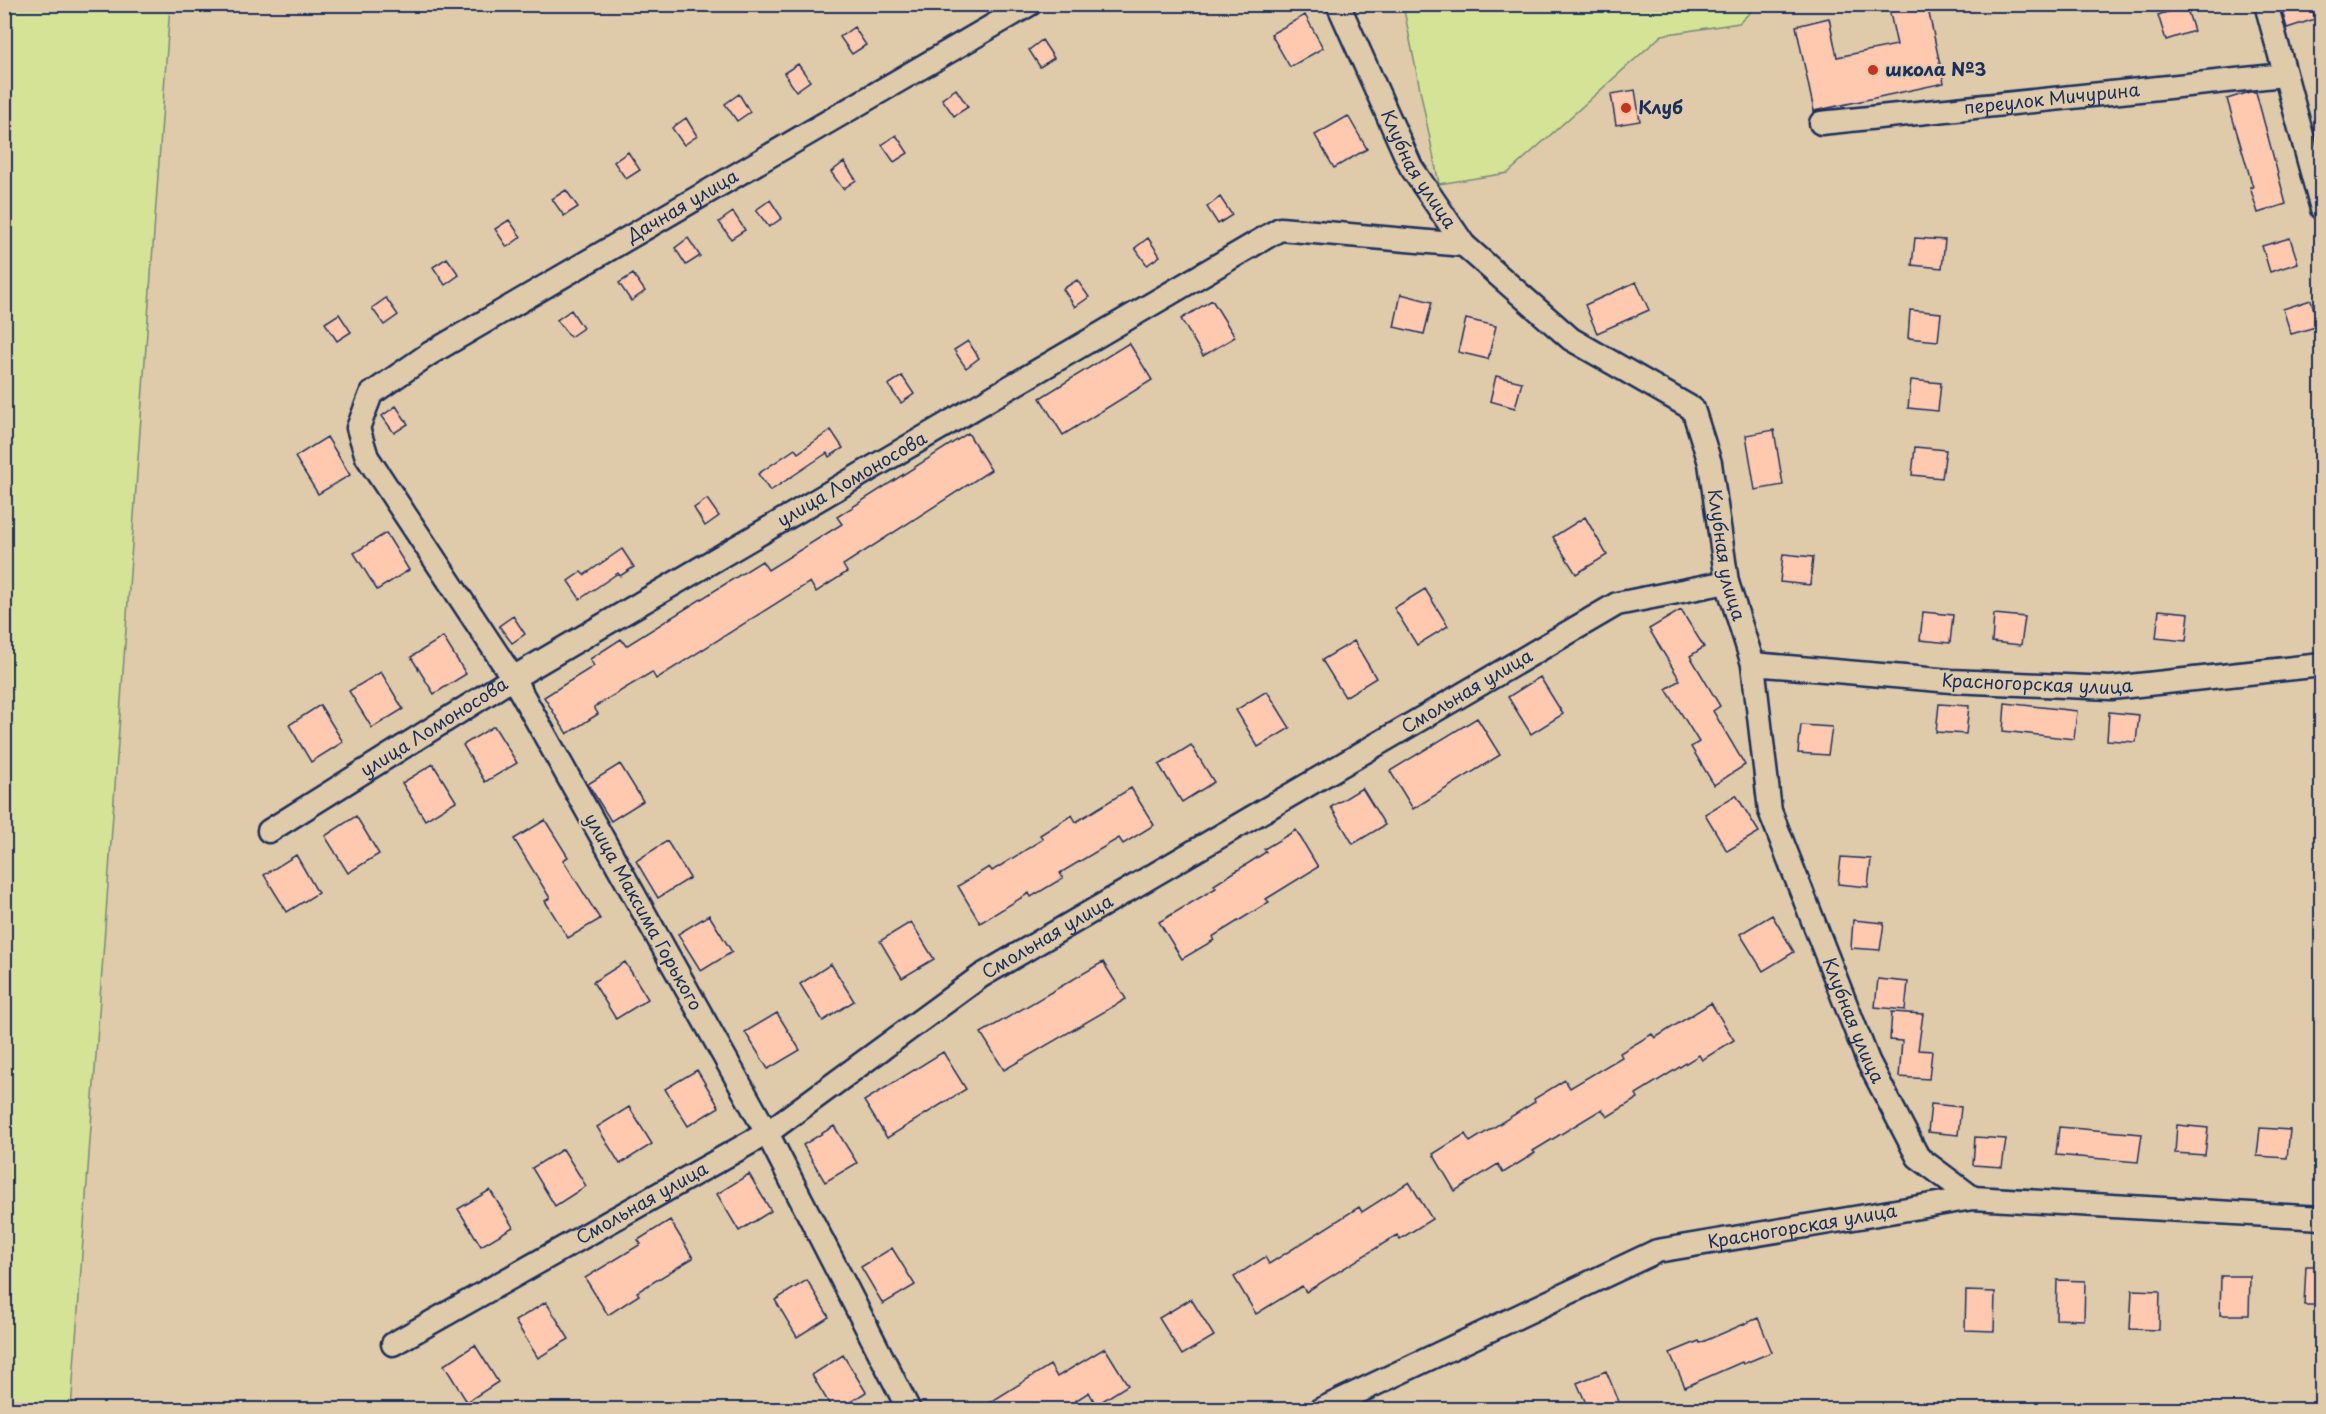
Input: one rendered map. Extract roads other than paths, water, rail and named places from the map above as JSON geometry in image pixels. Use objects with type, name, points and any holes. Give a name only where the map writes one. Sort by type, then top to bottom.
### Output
[{"type":"street","name":"Дачная улица","points":[[358,428],[371,394],[429,354],[1030,4]]},
{"type":"street","name":"Клубная улица","points":[[1338,4],[1411,167],[1464,245],[1571,339],[1693,409],[1710,464],[1727,582],[1753,664],[1770,811],[1868,1061],[1918,1157],[1973,1198]]},
{"type":"street","points":[[2266,4],[2322,208]]},
{"type":"street","name":"переулок Мичурина","points":[[1821,123],[2284,75]]},
{"type":"street","name":"улица Ломоносова","points":[[269,831],[513,678],[1280,229],[1464,245]]},
{"type":"street","name":"улица Максима Горького","points":[[358,428],[367,457],[513,678],[767,1133],[909,1410]]},
{"type":"street","name":"Смольная улица","points":[[393,1344],[767,1133],[981,976],[1617,604],[1727,582]]},
{"type":"street","name":"Красногорская улица","points":[[1753,664],[1951,681],[2111,688],[2322,665]]},
{"type":"street","name":"Красногорская улица","points":[[1320,1410],[1657,1251],[1973,1198],[2322,1218]]},
{"type":"place","name":"школа №3","points":[[1873,70]]},
{"type":"place","name":"Клуб","points":[[1626,108]]}]
